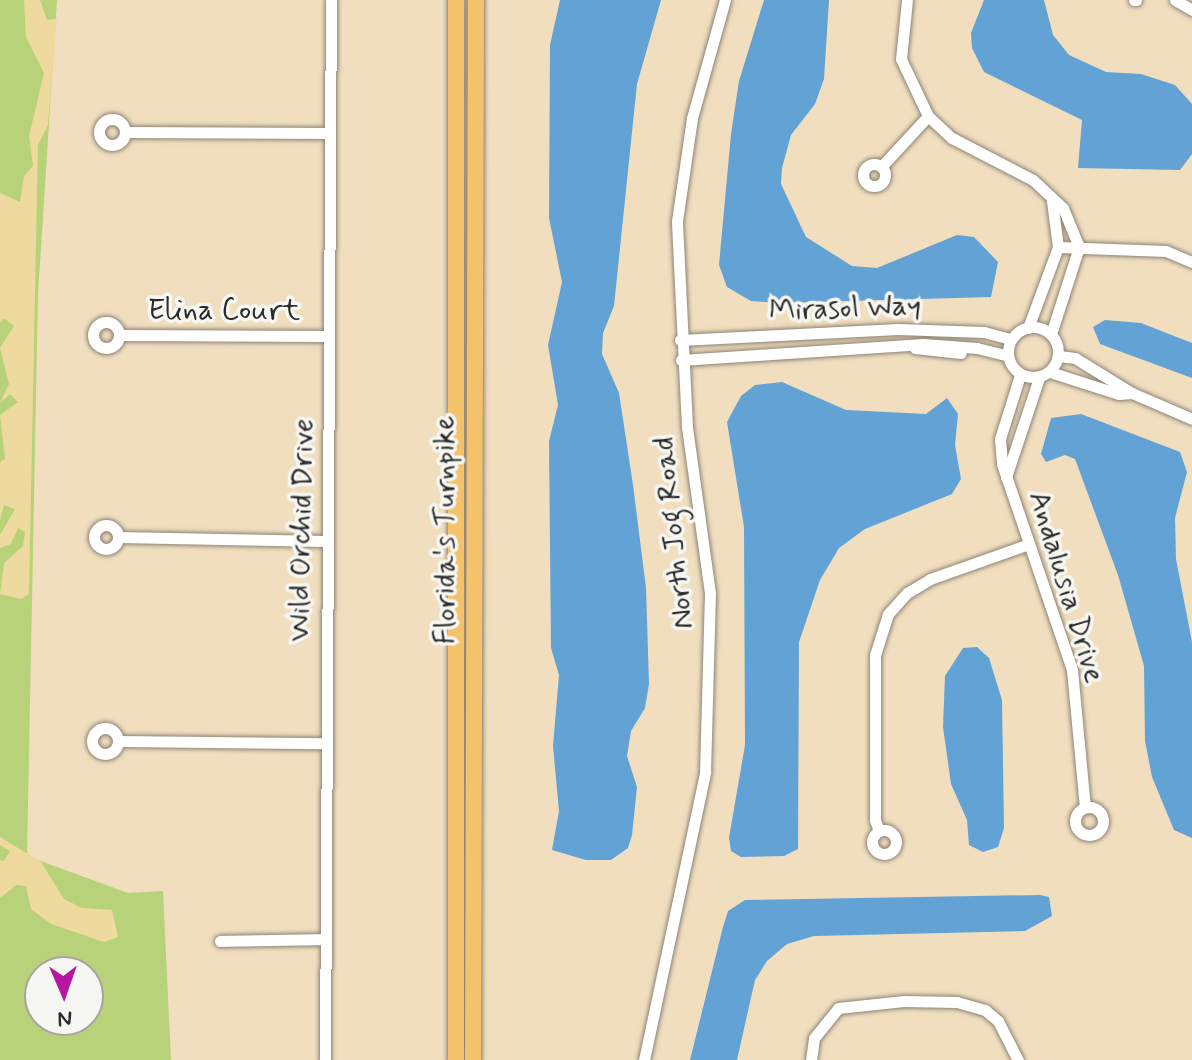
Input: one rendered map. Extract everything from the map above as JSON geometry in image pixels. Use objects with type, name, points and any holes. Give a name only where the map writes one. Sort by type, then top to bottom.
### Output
[{"type":"highway","name":"Florida's Turnpike","points":[[456,0],[456,1060]]},
{"type":"highway","name":"Florida's Turnpike","points":[[473,1060],[476,0]]},
{"type":"street","name":"Wild Orchid Drive","points":[[325,1060],[324,743],[331,0]]},
{"type":"street","name":"North Jog Road","points":[[644,1060],[705,772],[710,593],[681,360],[677,221],[692,118],[725,0]]},
{"type":"street","points":[[907,0],[901,59],[928,116],[952,138],[1033,180],[1063,208],[1079,247],[1051,334],[1059,356]]},
{"type":"street","points":[[1175,0],[1192,10]]},
{"type":"street","points":[[881,167],[928,116]]},
{"type":"street","points":[[125,132],[330,133]]},
{"type":"street","points":[[1052,201],[1058,247],[1028,328],[1011,339],[1008,356],[1020,375],[1045,375],[1119,394],[1132,393]]},
{"type":"street","points":[[1058,247],[1166,251],[1192,262]]},
{"type":"street","points":[[1028,328],[1051,334]]},
{"type":"street","name":"Mirasol Way","points":[[680,340],[898,329],[984,332],[1011,339]]},
{"type":"street","name":"Elina Court","points":[[119,335],[328,336]]},
{"type":"street","name":"Mirasol Way","points":[[681,360],[846,347],[915,348],[923,352],[989,351],[1008,356]]},
{"type":"street","points":[[1045,375],[1059,356]]},
{"type":"street","points":[[1059,356],[1075,358],[1132,393],[1192,419]]},
{"type":"street","name":"Andalusia Drive","points":[[1020,375],[1000,439],[1006,477],[1072,670],[1085,807]]},
{"type":"street","name":"Andalusia Drive","points":[[1006,477],[1045,375]]},
{"type":"street","points":[[118,537],[326,541]]},
{"type":"street","points":[[879,831],[875,655],[882,627],[897,603],[919,584],[1029,544]]},
{"type":"street","points":[[118,741],[324,743]]},
{"type":"street","points":[[220,941],[324,939]]},
{"type":"street","points":[[811,1060],[818,1029],[838,1008],[904,1001],[957,1002],[985,1010],[998,1021],[1018,1060]]},
{"type":"green space","points":[[0,0],[57,0],[38,294],[27,856],[128,893],[163,891],[171,1060],[0,1060]]},
{"type":"sand","points":[[24,0],[40,0],[47,20],[57,19],[48,125],[38,145],[29,594],[21,599],[0,594],[4,563],[23,546],[25,532],[18,528],[11,544],[0,548],[0,535],[15,509],[4,505],[0,520],[0,462],[5,459],[0,415],[18,402],[10,394],[0,403],[9,384],[0,348],[14,326],[4,318],[0,323],[0,193],[20,202],[24,176],[33,166],[29,136],[44,73],[26,37]]},
{"type":"sand","points":[[0,837],[41,862],[64,899],[82,908],[112,910],[118,937],[104,942],[51,924],[31,909],[26,886],[16,885],[0,898],[0,860],[4,861],[10,851],[0,845]]},
{"type":"water","points":[[560,0],[661,0],[637,84],[614,306],[603,333],[602,354],[619,393],[633,485],[646,588],[649,684],[645,708],[631,731],[627,756],[637,787],[632,835],[628,848],[611,860],[586,860],[552,850],[559,811],[553,746],[559,675],[551,648],[549,441],[558,405],[548,345],[562,282],[549,218],[550,45]]},
{"type":"water","points":[[764,0],[829,0],[824,79],[815,104],[791,135],[782,168],[781,184],[806,237],[852,266],[877,268],[957,235],[974,237],[998,262],[991,297],[778,303],[751,301],[727,287],[719,265],[731,134],[739,81]]},
{"type":"water","points":[[984,0],[1044,0],[1053,35],[1069,55],[1106,72],[1141,74],[1175,85],[1192,104],[1192,154],[1180,170],[1078,168],[1082,120],[984,72],[972,48],[971,33]]},
{"type":"water","points":[[1105,320],[1141,323],[1192,343],[1192,378],[1100,344],[1093,327]]},
{"type":"water","points":[[782,382],[846,410],[926,414],[947,398],[958,414],[955,445],[961,479],[952,494],[865,529],[839,548],[820,580],[799,642],[798,849],[784,856],[741,857],[731,851],[729,838],[745,745],[744,527],[727,422],[741,396],[755,385]]},
{"type":"water","points":[[1081,414],[1180,452],[1187,472],[1175,518],[1176,559],[1192,642],[1192,838],[1174,830],[1152,777],[1145,741],[1144,666],[1118,575],[1075,459],[1065,455],[1046,462],[1041,454],[1051,418]]},
{"type":"water","points":[[977,647],[989,658],[1002,700],[1004,828],[998,847],[983,852],[969,845],[967,820],[951,784],[943,727],[945,676],[963,648]]},
{"type":"water","points":[[1049,897],[1052,916],[1025,931],[814,936],[787,944],[767,961],[755,980],[737,1060],[690,1060],[728,911],[745,900]]}]
